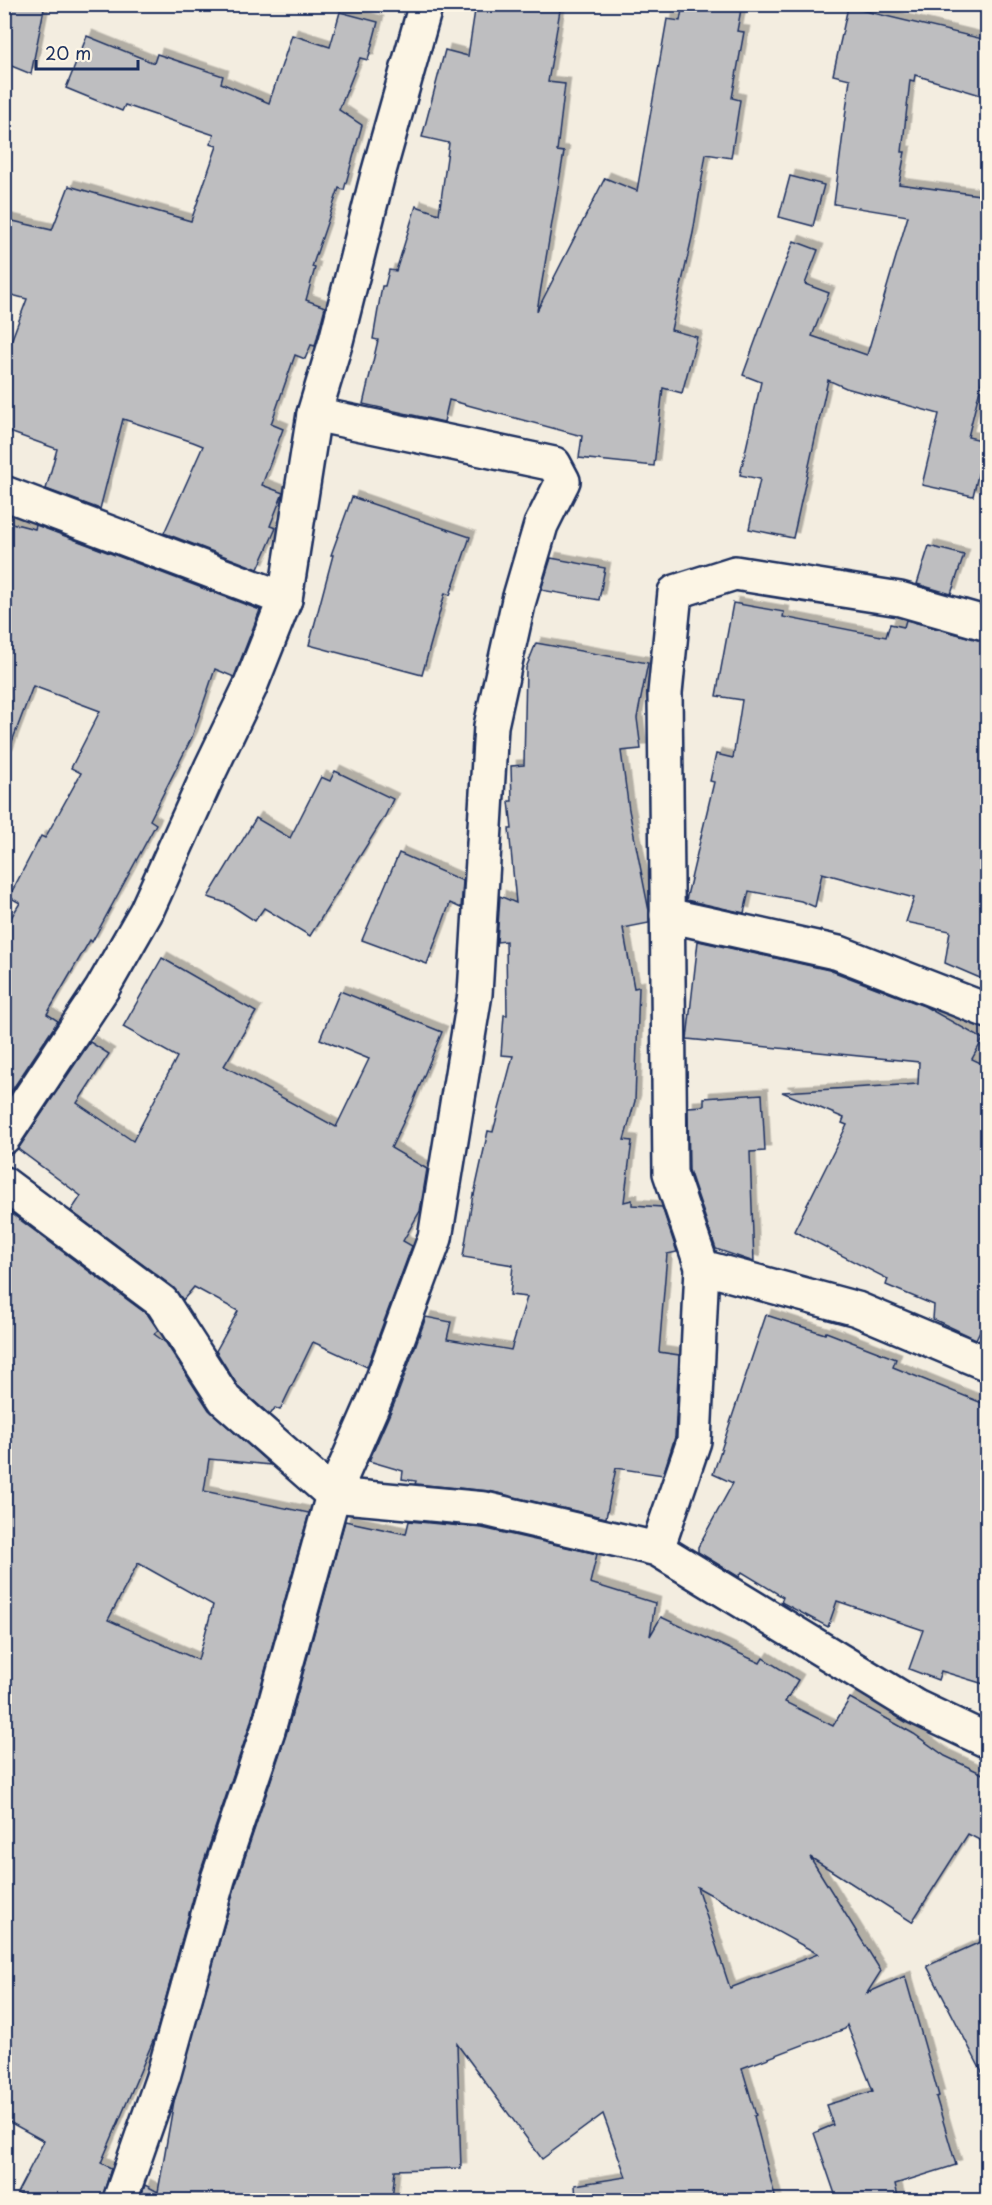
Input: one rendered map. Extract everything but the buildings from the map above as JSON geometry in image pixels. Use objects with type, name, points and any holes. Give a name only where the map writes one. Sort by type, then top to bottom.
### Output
[{"type":"street","points":[[4,1137],[102,988],[146,912],[250,687],[285,599],[314,414],[336,341],[376,178],[424,12]]},
{"type":"street","points":[[120,2200],[163,2077],[218,1880],[268,1730],[333,1495],[376,1397],[435,1238],[475,994],[491,726],[519,600],[541,525],[563,481],[554,464],[314,414]]},
{"type":"street","points":[[4,493],[285,599]]},
{"type":"street","points":[[657,1549],[694,1441],[702,1267],[670,1173],[665,693],[675,592],[735,573],[900,599],[987,624]]},
{"type":"street","points":[[667,915],[839,953],[987,1011]]},
{"type":"street","points":[[4,1184],[162,1302],[225,1400],[333,1495],[485,1509],[657,1549],[916,1707],[987,1741]]},
{"type":"street","points":[[702,1267],[857,1309],[987,1364]]}]
